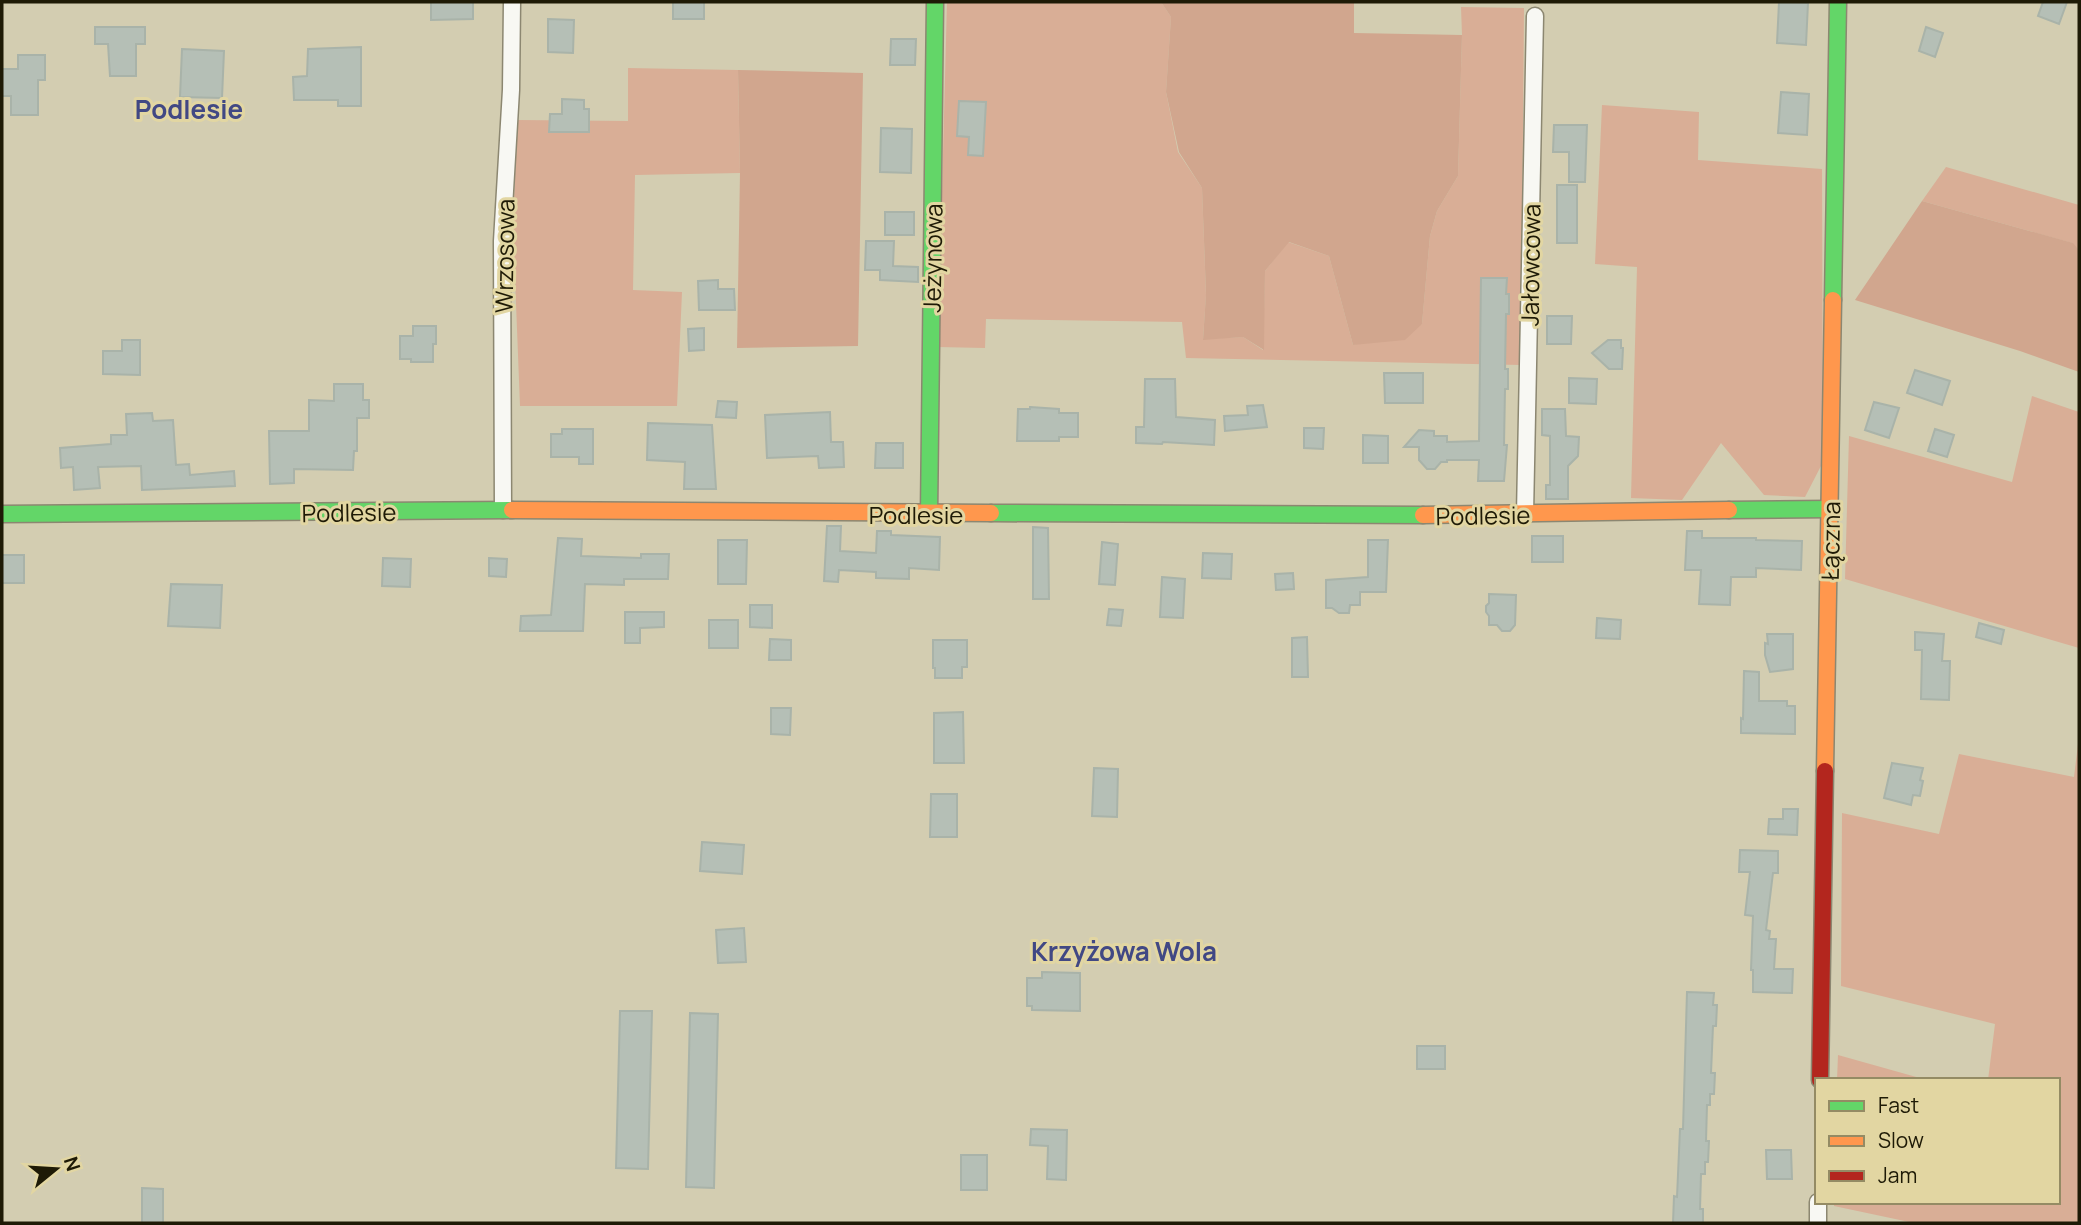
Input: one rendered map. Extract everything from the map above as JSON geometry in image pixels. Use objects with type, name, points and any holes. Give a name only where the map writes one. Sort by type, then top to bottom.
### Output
[{"type":"street","name":"Wrzosowa","points":[[503,510],[502,241],[511,90],[512,2]]},
{"type":"street","name":"Jeżynowa","points":[[929,514],[935,2]]},
{"type":"street","name":"Łączna","points":[[1820,1078],[1838,2]]},
{"type":"street","name":"Jałowcowa","points":[[1525,514],[1535,16]]},
{"type":"street","name":"Podlesie","points":[[2,514],[503,510],[929,514],[1525,514],[1831,509]]},
{"type":"street","points":[[1818,1204],[1818,1223]]},
{"type":"shaded area","points":[[947,2],[1161,2],[1171,17],[1166,92],[1178,152],[1202,188],[1206,295],[1203,339],[1243,337],[1263,350],[1265,271],[1288,242],[1329,256],[1353,345],[1422,324],[1430,236],[1437,211],[1458,176],[1461,7],[1524,8],[1521,365],[1186,358],[1182,322],[986,319],[985,348],[938,347]]},
{"type":"shaded area","points":[[1161,2],[1354,2],[1354,33],[1462,35],[1458,176],[1437,211],[1430,236],[1422,324],[1405,340],[1353,345],[1329,256],[1289,242],[1265,271],[1264,350],[1243,337],[1203,340],[1206,294],[1202,188],[1179,152],[1166,92],[1171,17]]},
{"type":"shaded area","points":[[628,68],[738,70],[740,173],[635,175],[633,290],[682,292],[677,406],[520,406],[513,226],[517,120],[628,121]]},
{"type":"shaded area","points":[[738,70],[863,73],[858,346],[737,348],[740,173]]},
{"type":"shaded area","points":[[1602,105],[1699,112],[1698,160],[1822,169],[1823,462],[1805,497],[1764,495],[1721,443],[1682,500],[1631,498],[1637,267],[1595,264]]},
{"type":"shaded area","points":[[1946,167],[2079,205],[2079,250],[2072,243],[1922,201]]},
{"type":"shaded area","points":[[1922,201],[2073,243],[2079,250],[2079,372],[1855,300]]},
{"type":"shaded area","points":[[2032,396],[2079,412],[2079,648],[1845,579],[1849,436],[2012,482]]},
{"type":"shaded area","points":[[2079,736],[2079,1223],[1914,1223],[1834,1206],[2060,1204],[2060,1078],[1988,1078],[1995,1024],[1841,986],[1842,813],[1939,834],[1959,754],[2074,777]]},
{"type":"shaded area","points":[[1838,1055],[1920,1078],[1837,1078]]},
{"type":"building","points":[[431,2],[473,2],[473,19],[431,20]]},
{"type":"building","points":[[673,2],[704,2],[704,19],[673,19]]},
{"type":"building","points":[[1779,2],[1808,3],[1806,45],[1777,43]]},
{"type":"building","points":[[2043,2],[2067,2],[2059,24],[2038,16]]},
{"type":"building","points":[[548,19],[574,20],[573,53],[548,52]]},
{"type":"building","points":[[95,27],[145,27],[145,44],[136,44],[136,76],[110,76],[108,44],[95,44]]},
{"type":"building","points":[[1926,27],[1943,33],[1935,57],[1919,51]]},
{"type":"building","points":[[891,39],[916,39],[915,65],[890,65]]},
{"type":"building","points":[[361,47],[361,106],[338,106],[338,100],[294,100],[293,77],[307,76],[308,49]]},
{"type":"building","points":[[182,49],[224,51],[222,98],[180,97]]},
{"type":"building","points":[[18,55],[45,55],[45,80],[38,80],[38,115],[11,115],[11,96],[2,96],[2,69],[18,69]]},
{"type":"building","points":[[1781,92],[1809,94],[1807,135],[1778,133]]},
{"type":"building","points":[[562,99],[584,100],[584,109],[589,109],[589,132],[549,132],[550,114],[562,114]]},
{"type":"building","points":[[959,101],[986,102],[983,156],[968,155],[969,137],[957,136]]},
{"type":"building","points":[[1554,125],[1587,125],[1585,182],[1569,182],[1569,152],[1553,152]]},
{"type":"building","points":[[881,128],[912,129],[911,173],[880,172]]},
{"type":"building","points":[[1557,185],[1577,185],[1577,243],[1557,243]]},
{"type":"building","points":[[885,212],[914,212],[914,235],[885,235]]},
{"type":"building","points":[[866,241],[894,241],[893,266],[918,267],[918,282],[880,280],[880,270],[865,270]]},
{"type":"building","points":[[1481,278],[1507,278],[1506,294],[1509,294],[1509,314],[1506,314],[1505,369],[1508,369],[1508,389],[1505,389],[1504,445],[1507,445],[1504,481],[1478,481],[1479,460],[1447,460],[1435,469],[1427,469],[1419,460],[1419,447],[1404,447],[1419,430],[1434,431],[1434,436],[1447,436],[1447,442],[1479,441]]},
{"type":"building","points":[[718,280],[718,289],[734,289],[735,310],[699,310],[698,281]]},
{"type":"building","points":[[1547,316],[1572,316],[1571,344],[1547,344]]},
{"type":"building","points":[[413,326],[436,326],[433,362],[400,359],[400,336],[413,336]]},
{"type":"building","points":[[704,328],[704,350],[689,351],[688,329]]},
{"type":"building","points":[[122,340],[140,340],[140,375],[103,374],[103,351],[122,351]]},
{"type":"building","points":[[1608,340],[1621,340],[1622,369],[1609,369],[1592,353]]},
{"type":"building","points":[[1915,370],[1950,381],[1942,405],[1907,393]]},
{"type":"building","points":[[1384,373],[1423,373],[1423,403],[1385,403]]},
{"type":"building","points":[[1569,378],[1597,379],[1596,404],[1569,403]]},
{"type":"building","points":[[1145,379],[1175,379],[1176,417],[1215,420],[1214,445],[1136,443],[1136,427],[1144,427]]},
{"type":"building","points":[[334,384],[363,384],[363,400],[369,400],[369,418],[357,418],[357,451],[354,451],[353,470],[294,469],[294,483],[270,484],[269,431],[309,431],[309,400],[334,401]]},
{"type":"building","points":[[718,401],[737,402],[736,418],[716,417]]},
{"type":"building","points":[[1874,402],[1899,408],[1889,438],[1865,430]]},
{"type":"building","points":[[1263,405],[1267,427],[1225,431],[1224,416],[1248,415],[1247,406]]},
{"type":"building","points":[[1018,409],[1059,409],[1059,413],[1078,413],[1078,437],[1059,437],[1059,441],[1017,441]]},
{"type":"building","points":[[1542,409],[1565,409],[1566,436],[1579,437],[1578,456],[1568,466],[1568,499],[1546,499],[1546,485],[1550,485],[1550,436],[1542,435]]},
{"type":"building","points":[[830,412],[831,442],[843,442],[844,467],[819,468],[818,456],[767,458],[765,415]]},
{"type":"building","points":[[152,413],[153,421],[173,420],[176,465],[189,464],[190,475],[234,471],[235,486],[142,490],[141,466],[98,467],[100,488],[74,490],[73,467],[61,468],[60,448],[111,444],[111,435],[127,435],[126,414]]},
{"type":"building","points":[[648,423],[712,425],[716,489],[684,489],[685,462],[647,460]]},
{"type":"building","points":[[1304,428],[1324,428],[1323,449],[1304,448]]},
{"type":"building","points":[[562,429],[593,429],[593,464],[579,464],[579,457],[551,457],[551,434],[562,434]]},
{"type":"building","points":[[1935,429],[1954,435],[1947,457],[1928,451]]},
{"type":"building","points":[[1363,435],[1388,436],[1388,463],[1363,463]]},
{"type":"building","points":[[876,443],[903,443],[903,468],[875,468]]},
{"type":"building","points":[[827,526],[841,526],[840,551],[876,553],[877,531],[891,531],[891,535],[940,537],[939,570],[909,568],[909,579],[876,578],[876,572],[839,570],[838,582],[824,581]]},
{"type":"building","points":[[1033,527],[1048,528],[1049,599],[1033,599]]},
{"type":"building","points":[[1687,531],[1702,531],[1702,538],[1802,541],[1801,570],[1756,568],[1756,577],[1731,577],[1730,605],[1699,604],[1701,570],[1685,570]]},
{"type":"building","points":[[1532,536],[1563,536],[1563,562],[1532,562]]},
{"type":"building","points":[[558,538],[582,539],[581,556],[641,558],[641,554],[669,554],[668,579],[624,579],[624,585],[585,584],[583,631],[520,631],[521,616],[551,615]]},
{"type":"building","points":[[718,540],[747,540],[746,584],[718,584]]},
{"type":"building","points":[[1368,540],[1388,540],[1386,592],[1360,592],[1360,605],[1350,605],[1349,613],[1339,613],[1332,608],[1326,608],[1326,580],[1368,577]]},
{"type":"building","points":[[1102,542],[1118,544],[1115,585],[1099,584]]},
{"type":"building","points":[[1203,553],[1232,554],[1231,579],[1202,578]]},
{"type":"building","points":[[2,555],[24,555],[24,583],[2,583]]},
{"type":"building","points":[[383,558],[411,559],[410,587],[382,586]]},
{"type":"building","points":[[489,558],[507,559],[506,577],[489,576]]},
{"type":"building","points":[[1293,573],[1294,589],[1276,590],[1275,574]]},
{"type":"building","points":[[1162,577],[1185,579],[1183,618],[1160,617]]},
{"type":"building","points":[[171,584],[222,585],[220,628],[168,626]]},
{"type":"building","points":[[1489,594],[1516,595],[1515,625],[1510,631],[1502,631],[1497,625],[1489,625],[1486,606],[1489,603]]},
{"type":"building","points":[[750,605],[772,605],[772,628],[750,627]]},
{"type":"building","points":[[1109,609],[1123,610],[1121,626],[1107,625]]},
{"type":"building","points":[[625,612],[664,612],[664,627],[640,628],[640,643],[625,643]]},
{"type":"building","points":[[1597,618],[1621,620],[1620,639],[1596,638]]},
{"type":"building","points":[[709,620],[738,620],[738,648],[709,648]]},
{"type":"building","points":[[1979,623],[2004,630],[2001,644],[1976,637]]},
{"type":"building","points":[[1915,632],[1944,634],[1942,661],[1950,661],[1949,700],[1921,699],[1922,650],[1915,650]]},
{"type":"building","points":[[1767,634],[1793,634],[1793,669],[1770,672],[1765,655]]},
{"type":"building","points":[[1307,637],[1308,677],[1292,677],[1292,638]]},
{"type":"building","points":[[770,639],[791,640],[791,660],[769,660]]},
{"type":"building","points":[[933,640],[967,640],[967,667],[962,667],[962,678],[935,678]]},
{"type":"building","points":[[1744,671],[1759,672],[1759,701],[1787,701],[1787,706],[1795,706],[1795,734],[1741,733]]},
{"type":"building","points":[[771,708],[791,708],[790,735],[771,734]]},
{"type":"building","points":[[963,712],[964,763],[934,763],[934,713]]},
{"type":"building","points":[[1892,763],[1923,768],[1920,796],[1913,795],[1911,805],[1884,798]]},
{"type":"building","points":[[1094,768],[1118,769],[1117,817],[1092,816]]},
{"type":"building","points":[[931,794],[957,794],[957,837],[930,837]]},
{"type":"building","points":[[1783,809],[1798,809],[1797,835],[1768,834],[1769,819],[1783,819]]},
{"type":"building","points":[[702,842],[744,845],[742,874],[700,871]]},
{"type":"building","points":[[1740,850],[1778,851],[1778,873],[1773,873],[1766,930],[1770,931],[1769,939],[1776,939],[1774,969],[1793,969],[1792,993],[1753,992],[1753,916],[1745,915],[1750,872],[1739,872]]},
{"type":"building","points":[[744,928],[746,962],[718,963],[716,930]]},
{"type":"building","points":[[1042,972],[1080,973],[1080,1011],[1032,1010],[1032,1006],[1027,1006],[1027,978],[1042,978]]},
{"type":"building","points":[[1687,992],[1714,993],[1713,1005],[1717,1005],[1716,1026],[1713,1026],[1711,1073],[1715,1073],[1714,1094],[1710,1094],[1710,1105],[1707,1105],[1708,1162],[1705,1162],[1705,1174],[1701,1174],[1700,1209],[1703,1209],[1703,1223],[1673,1223],[1680,1129],[1683,1129]]},
{"type":"building","points":[[620,1011],[652,1011],[648,1169],[616,1168]]},
{"type":"building","points":[[690,1013],[718,1014],[714,1188],[686,1187]]},
{"type":"building","points":[[1417,1046],[1445,1046],[1445,1069],[1417,1069]]},
{"type":"building","points":[[1031,1129],[1067,1130],[1066,1180],[1047,1179],[1048,1146],[1030,1145]]},
{"type":"building","points":[[1766,1150],[1791,1150],[1792,1179],[1767,1179]]},
{"type":"building","points":[[961,1155],[987,1155],[987,1190],[961,1190]]},
{"type":"building","points":[[142,1188],[163,1189],[163,1223],[142,1223]]},
{"type":"traffic: fast","points":[[929,514],[935,2]]},
{"type":"traffic: fast","points":[[1833,300],[1838,2]]},
{"type":"traffic: fast","points":[[1729,510],[1831,509]]},
{"type":"traffic: fast","points":[[2,514],[512,510]]},
{"type":"traffic: fast","points":[[991,513],[1423,515]]},
{"type":"traffic: slow","points":[[1825,771],[1833,300]]},
{"type":"traffic: slow","points":[[512,510],[991,513]]},
{"type":"traffic: slow","points":[[1423,515],[1729,510]]},
{"type":"traffic: jam","points":[[1820,1078],[1825,771]]},
{"type":"district","name":"Podlesie","points":[[189,109]]},
{"type":"district","name":"Krzyżowa Wola","points":[[1124,951]]}]
